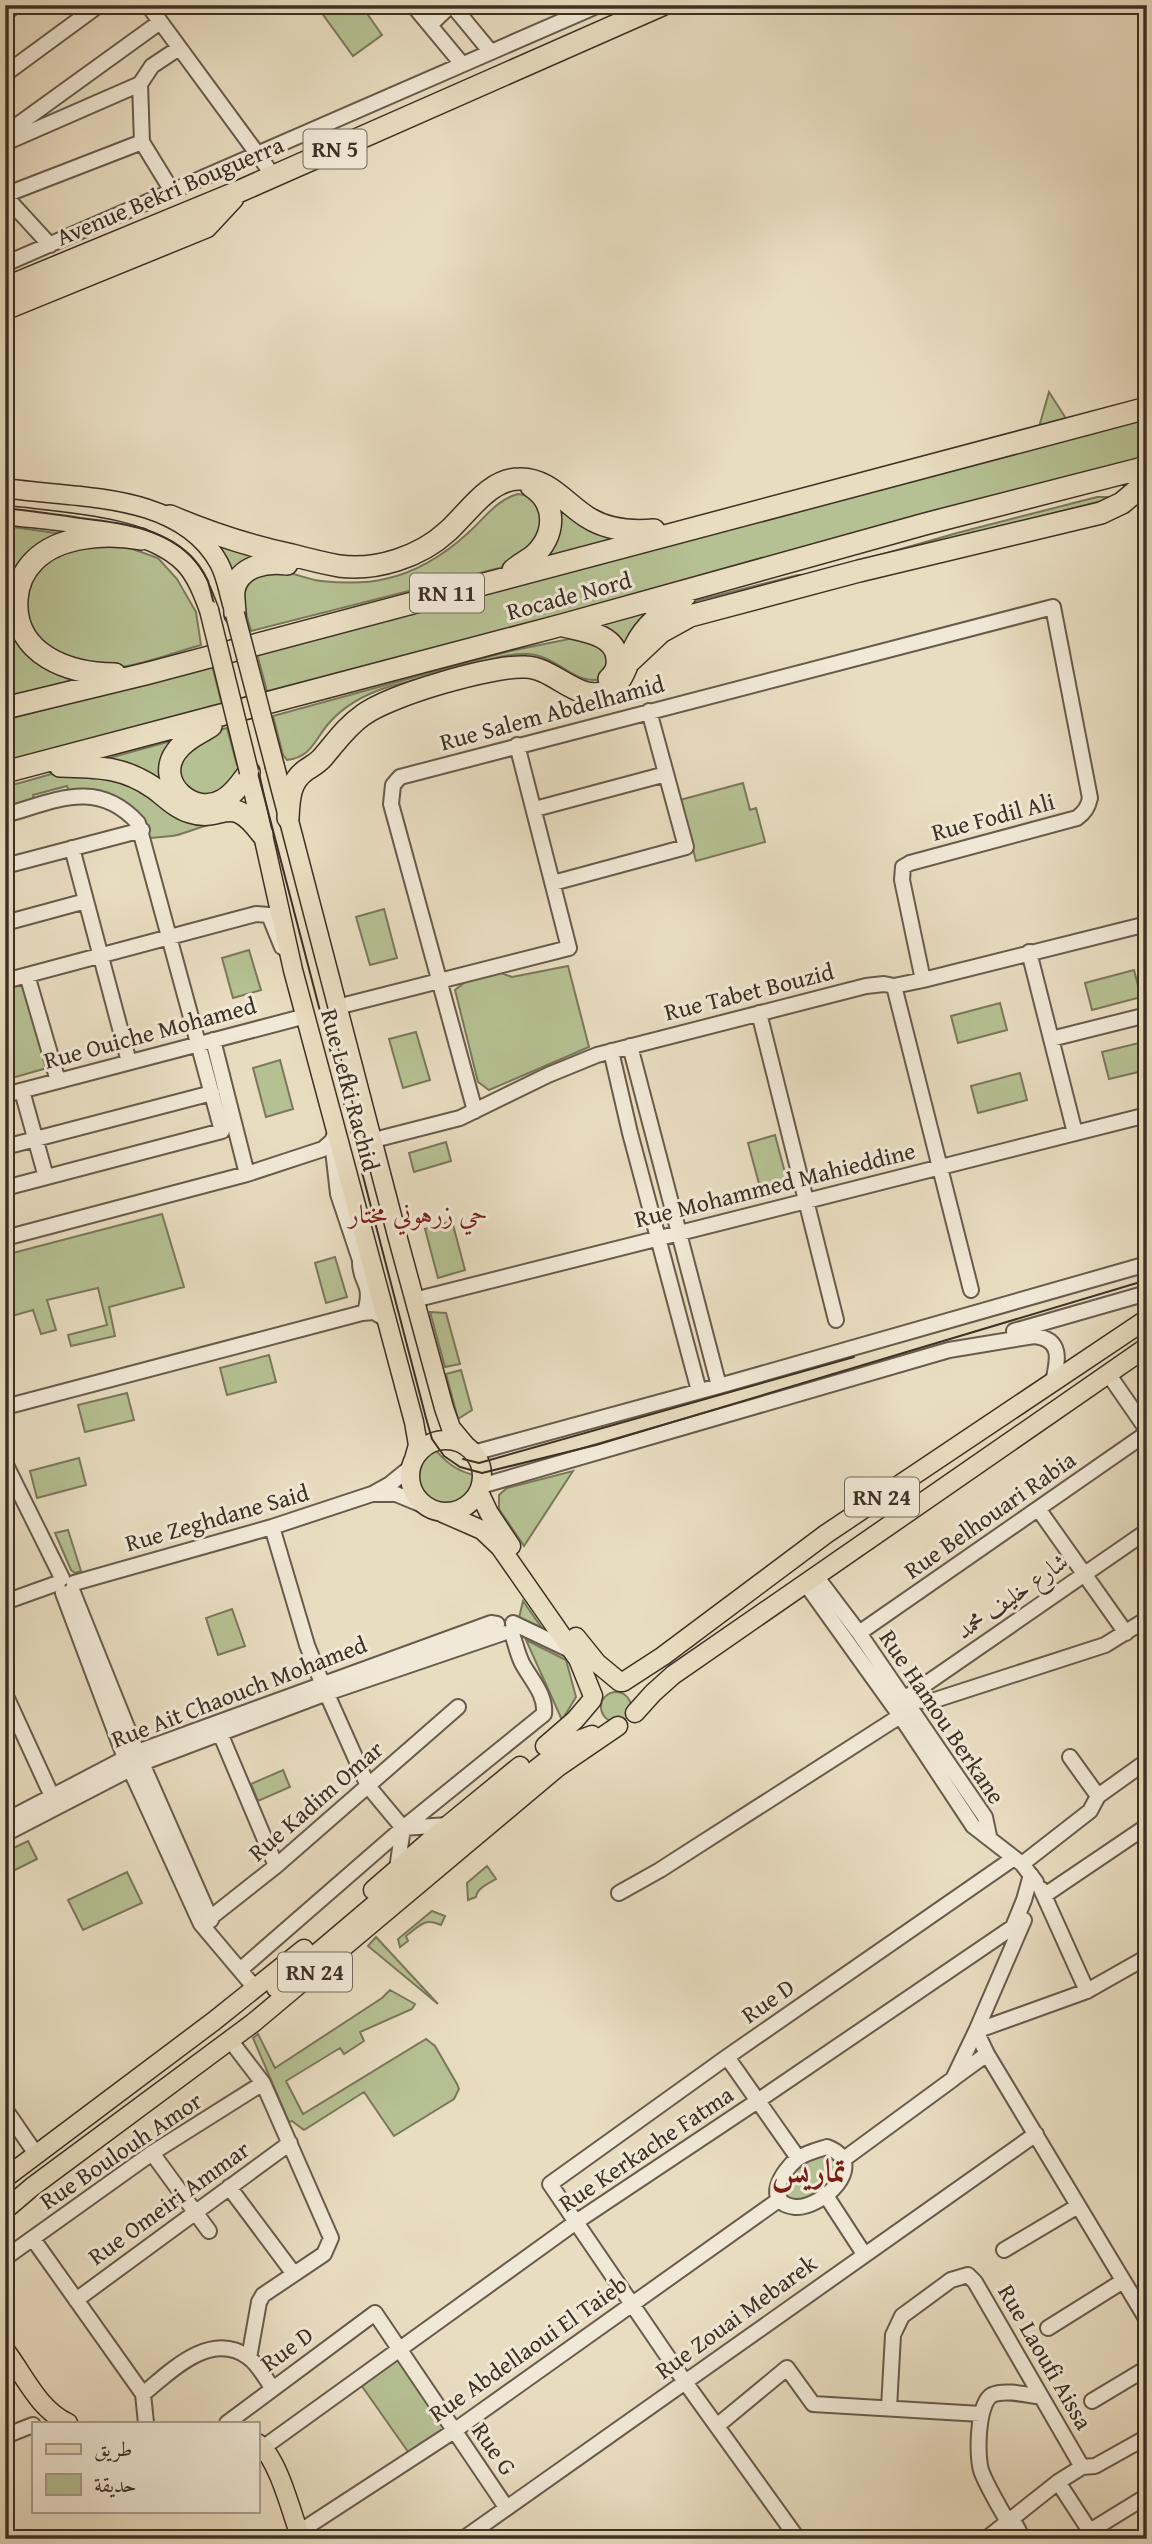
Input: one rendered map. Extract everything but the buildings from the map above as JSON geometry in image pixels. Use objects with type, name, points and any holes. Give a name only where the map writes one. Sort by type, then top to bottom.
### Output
[{"type":"highway","name":"Avenue Bekri Bouguerra","points":[[5,280],[83,248],[262,161],[637,5]]},
{"type":"highway","name":"Avenue Bekri Bouguerra","points":[[5,288],[240,191],[662,5]]},
{"type":"highway","points":[[5,309],[206,227],[240,191]]},
{"type":"highway","name":"Rocade Nord","points":[[5,708],[149,673],[1147,408]]},
{"type":"highway","name":"Rocade Nord","points":[[5,772],[225,716],[925,524],[1147,467]]},
{"type":"highway","points":[[170,516],[237,542],[340,566],[354,566],[390,562],[427,547],[448,531],[490,489],[508,480],[537,481],[585,516],[616,529],[654,530],[746,515]]},
{"type":"highway","points":[[628,663],[661,632],[690,616],[859,571],[1101,513],[1122,503],[1147,482]]},
{"type":"highway","points":[[235,614],[236,585],[248,571],[261,564],[278,562],[321,571],[355,574],[388,569],[433,550],[505,488],[515,485],[530,486],[544,496],[548,504],[552,523],[550,531],[533,556],[501,578]]},
{"type":"highway","points":[[141,538],[120,535],[92,538],[73,541],[44,552],[23,575],[16,605],[24,634],[47,658],[60,665],[91,673],[149,673]]},
{"type":"highway","points":[[735,576],[859,571]]},
{"type":"highway","points":[[288,818],[290,794],[300,775],[323,757],[351,725],[379,705],[412,692],[496,670],[524,667],[550,673],[580,691],[602,693],[616,685],[645,630],[662,612],[695,588]]},
{"type":"highway","points":[[5,616],[5,630]]},
{"type":"highway","points":[[275,767],[294,765],[308,757],[340,717],[365,699],[453,671],[524,657],[553,665],[585,685],[600,684],[613,676],[617,656],[611,644],[597,635],[562,625]]},
{"type":"highway","points":[[225,716],[191,737],[177,750],[170,765],[171,782],[180,795],[187,799],[210,804],[225,799],[249,772]]},
{"type":"highway","points":[[33,765],[99,767],[125,771],[188,811],[204,814],[222,810],[236,811],[249,818],[262,834]]},
{"type":"main road","points":[[5,488],[127,503],[170,516],[193,532],[218,561],[235,614],[414,1300],[451,1428],[470,1450],[481,1468],[480,1489],[504,1536],[579,1641],[597,1662],[636,1695],[635,1713],[631,1719],[618,1726],[611,1726],[594,1713],[593,1698],[583,1668],[490,1536],[463,1519],[425,1506],[412,1489],[412,1463],[426,1446],[440,1441],[452,1441],[470,1450]]},
{"type":"main road","name":"Rue Lefki Rachid","points":[[5,514],[141,538],[168,550],[185,564],[203,594],[249,772],[370,1300],[384,1318],[416,1430],[418,1445],[412,1463]]},
{"type":"main road","name":"RN 24","points":[[622,1682],[648,1667],[826,1534],[1147,1319]]},
{"type":"main road","name":"RN 24","points":[[635,1713],[663,1684],[1147,1347]]},
{"type":"main road","points":[[1053,1382],[1067,1404]]},
{"type":"main road","points":[[443,1513],[464,1508],[480,1489]]},
{"type":"main road","points":[[648,1667],[663,1684]]},
{"type":"main road","points":[[593,1698],[604,1684],[622,1682]]},
{"type":"main road","name":"RN 24","points":[[5,2178],[303,1950],[447,1825],[556,1738],[593,1698]]},
{"type":"main road","name":"RN 24","points":[[5,2209],[230,2040],[353,1941],[551,1773],[618,1726]]},
{"type":"main road","name":"RN 24","points":[[5,2209],[37,2169],[253,2008],[562,1748],[581,1737],[602,1735]]},
{"type":"main road","points":[[10,2356],[42,2404],[48,2422]]},
{"type":"main road","points":[[260,2445],[274,2465],[300,2535]]},
{"type":"street","points":[[5,13],[16,5]]},
{"type":"street","points":[[5,74],[99,5]]},
{"type":"street","points":[[148,5],[262,161]]},
{"type":"street","points":[[413,5],[463,64]]},
{"type":"street","points":[[430,25],[452,5],[490,51]]},
{"type":"street","points":[[5,264],[172,191],[262,161],[490,51],[599,5]]},
{"type":"street","points":[[5,134],[160,22]]},
{"type":"street","points":[[172,191],[142,142],[140,85],[152,66],[179,48]]},
{"type":"street","points":[[5,143],[140,85]]},
{"type":"street","points":[[50,245],[5,196],[142,142]]},
{"type":"street","name":"Rue Salem Abdelhamid","points":[[475,1111],[391,804],[393,785],[400,777],[1053,607]]},
{"type":"street","name":"Rue Fodil Ali","points":[[923,980],[902,880],[904,867],[910,863],[1077,818],[1084,813],[1088,805],[1090,798],[1053,607]]},
{"type":"street","points":[[553,883],[686,847],[649,711]]},
{"type":"street","points":[[337,1007],[569,948],[517,746]]},
{"type":"street","points":[[534,809],[666,774]]},
{"type":"street","points":[[5,815],[69,797],[89,795],[120,808],[132,817],[142,830],[170,938],[247,1174]]},
{"type":"street","points":[[5,866],[142,830]]},
{"type":"street","points":[[72,848],[129,1062]]},
{"type":"street","points":[[5,923],[86,901]]},
{"type":"street","points":[[5,981],[256,914],[269,915],[293,970]]},
{"type":"street","name":"Rue Tabet Bouzid","points":[[374,1140],[460,1118],[548,1075],[611,1051],[866,986],[894,986],[923,980],[1147,924]]},
{"type":"street","points":[[1028,952],[1075,1133]]},
{"type":"street","points":[[27,975],[58,1081]]},
{"type":"street","points":[[894,986],[971,1290]]},
{"type":"street","points":[[759,1013],[836,1320]]},
{"type":"street","points":[[1051,1039],[1147,1015]]},
{"type":"street","name":"Rue Ouiche Mohamed","points":[[5,1095],[306,1016]]},
{"type":"street","points":[[5,1188],[222,1131],[212,1093],[206,1043]]},
{"type":"street","points":[[630,1046],[719,1386]]},
{"type":"street","points":[[611,1051],[699,1391]]},
{"type":"street","points":[[22,1091],[46,1177]]},
{"type":"street","points":[[5,1147],[212,1093]]},
{"type":"street","name":"Rue Mohammed Mahieddine","points":[[414,1300],[1147,1115]]},
{"type":"street","points":[[5,1238],[247,1174],[323,1149],[334,1136]]},
{"type":"street","points":[[470,1450],[719,1386],[1147,1264]]},
{"type":"street","points":[[480,1489],[1147,1293]]},
{"type":"street","points":[[5,1406],[370,1300]]},
{"type":"street","points":[[949,1350],[1034,1336],[1043,1337],[1053,1342],[1056,1352],[1053,1382]]},
{"type":"street","points":[[1109,1375],[1141,1411],[1147,1432]]},
{"type":"street","name":"Rue Belhouari Rabia","points":[[859,1633],[1039,1510],[1147,1432]]},
{"type":"street","points":[[5,1463],[66,1585],[133,1760],[206,1922],[256,1988]]},
{"type":"street","points":[[372,1494],[390,1484],[412,1463]]},
{"type":"street","points":[[372,1494],[396,1494],[425,1506]]},
{"type":"street","name":"Rue Zeghdane Said","points":[[5,1602],[272,1527],[372,1494]]},
{"type":"street","points":[[1039,1510],[1126,1633]]},
{"type":"street","points":[[272,1527],[307,1644],[325,1688],[368,1786],[403,1828],[397,1868]]},
{"type":"street","name":"شارع خليف محمد","points":[[620,1893],[905,1706],[1147,1531]]},
{"type":"street","name":"Rue Hamou Berkane","points":[[811,1579],[859,1633],[905,1706],[973,1826],[989,1836],[1030,1876]]},
{"type":"street","name":"Rue Hamou Berkane","points":[[811,1579],[905,1706]]},
{"type":"street","points":[[905,1706],[932,1701],[1105,1645],[1147,1619]]},
{"type":"street","points":[[506,1627],[573,1651]]},
{"type":"street","points":[[240,1970],[403,1828],[544,1714],[545,1704],[506,1627]]},
{"type":"street","name":"Rue Ait Chaouch Mohamed","points":[[5,1821],[54,1802],[133,1760],[217,1727],[506,1627]]},
{"type":"street","points":[[5,1694],[54,1802],[5,1834]]},
{"type":"street","name":"Rue Kadim Omar","points":[[206,1922],[276,1866],[458,1707]]},
{"type":"street","points":[[217,1727],[276,1866]]},
{"type":"street","points":[[1070,1757],[1098,1796]]},
{"type":"street","points":[[953,2079],[976,2031],[1018,1922],[1030,1876],[1090,1811],[1098,1796],[1147,1761]]},
{"type":"street","points":[[403,1828],[447,1825]]},
{"type":"street","points":[[1030,1876],[1147,1826]]},
{"type":"street","points":[[1030,1876],[1087,1991]]},
{"type":"street","name":"Rue D","points":[[576,2222],[550,2184],[727,2057],[1030,1876]]},
{"type":"street","name":"Rue Kerkache Fatma","points":[[260,2445],[576,2222],[1018,1922]]},
{"type":"street","points":[[976,2031],[1087,1991],[1147,1957]]},
{"type":"street","points":[[976,2031],[987,2054],[1147,2320]]},
{"type":"street","points":[[230,2040],[263,2083],[331,2238],[324,2254],[263,2295],[259,2302],[249,2358]]},
{"type":"street","points":[[844,2159],[987,2054]]},
{"type":"street","points":[[727,2057],[798,2158]]},
{"type":"street","name":"Rue Boulouh Amor","points":[[5,2258],[152,2153],[263,2083]]},
{"type":"street","points":[[6,2115],[36,2154]]},
{"type":"street","name":"Rue Zouai Mebarek","points":[[463,2539],[1035,2134]]},
{"type":"street","name":"Rue Omeiri Ammar","points":[[76,2300],[290,2143]]},
{"type":"street","points":[[827,2147],[837,2151],[844,2159],[846,2169],[840,2182],[809,2205],[786,2205],[780,2199],[777,2185],[783,2173],[798,2158],[827,2147]]},
{"type":"street","points":[[152,2153],[209,2231]]},
{"type":"street","points":[[229,2187],[294,2274]]},
{"type":"street","points":[[825,2194],[864,2253]]},
{"type":"street","name":"Rue Abdellaoui El Taieb","points":[[300,2535],[454,2431],[780,2199]]},
{"type":"street","points":[[1004,2250],[1078,2206]]},
{"type":"street","points":[[576,2222],[685,2382],[798,2539]]},
{"type":"street","points":[[33,2239],[143,2394],[146,2422]]},
{"type":"street","name":"Rue Laoufi Aissa","points":[[890,2408],[893,2335],[896,2324],[902,2316],[951,2280],[968,2275],[975,2281],[1082,2467]]},
{"type":"street","points":[[1048,2328],[1123,2281]]},
{"type":"street","name":"Rue D","points":[[228,2422],[375,2313]]},
{"type":"street","name":"Rue G","points":[[375,2313],[506,2507]]},
{"type":"street","points":[[5,2336],[10,2356]]},
{"type":"street","points":[[143,2394],[191,2355],[207,2350],[233,2350],[249,2358],[272,2387]]},
{"type":"street","points":[[718,2425],[787,2368],[813,2404],[981,2414]]},
{"type":"street","points":[[1092,2401],[1147,2368]]},
{"type":"street","points":[[1023,2539],[982,2473],[979,2463],[981,2414],[985,2401],[992,2395],[1002,2393],[1041,2396]]},
{"type":"street","points":[[5,2436],[32,2427]]},
{"type":"street","points":[[986,2539],[1058,2482],[1082,2467],[1095,2466],[1144,2443]]},
{"type":"street","points":[[1058,2482],[1092,2535],[1147,2496]]},
{"type":"green space","points":[[316,5],[361,5],[382,35],[353,56]]},
{"type":"green space","points":[[1049,392],[1067,420],[1039,427]]},
{"type":"green space","points":[[1147,419],[1147,459],[268,695],[257,654]]},
{"type":"green space","points":[[518,494],[532,496],[543,505],[545,529],[511,565],[251,631],[244,592],[259,574],[281,571],[321,581],[345,583],[370,582],[397,576],[440,555],[497,505]]},
{"type":"green space","points":[[1097,497],[1107,497],[1102,501],[845,565],[957,533]]},
{"type":"green space","points":[[556,505],[630,536],[539,559]]},
{"type":"green space","points":[[5,526],[63,534],[40,544],[23,557],[13,575],[11,600],[5,582]]},
{"type":"green space","points":[[204,535],[271,556],[232,583]]},
{"type":"green space","points":[[94,546],[127,547],[158,558],[177,579],[196,612],[201,645],[142,663],[96,669],[82,667],[70,661],[31,634],[23,593],[43,562],[66,551]]},
{"type":"green space","points":[[802,575],[804,581],[675,611],[695,601]]},
{"type":"green space","points":[[663,607],[623,660],[592,625]]},
{"type":"green space","points":[[11,625],[83,678],[5,698],[5,657]]},
{"type":"green space","points":[[579,637],[589,638],[613,659],[601,679],[592,680],[574,675],[539,656],[520,654],[496,658],[372,693],[348,706],[335,717],[302,756],[287,760],[283,755],[273,716],[510,651]]},
{"type":"green space","points":[[212,665],[222,705],[5,762],[5,720]]},
{"type":"green space","points":[[227,728],[237,765],[244,769],[210,798],[184,792],[175,762],[218,730]]},
{"type":"green space","points":[[182,738],[167,784],[98,761]]},
{"type":"green space","points":[[96,771],[231,814],[254,828],[258,851],[247,828],[235,821],[218,822],[177,835],[149,838],[144,825],[129,807],[114,798],[97,793],[70,795],[67,786],[33,795],[35,803],[10,810],[5,802],[5,787],[55,773]]},
{"type":"green space","points":[[743,783],[750,810],[756,808],[765,842],[696,861],[680,800]]},
{"type":"green space","points":[[384,909],[397,958],[370,965],[356,917]]},
{"type":"green space","points":[[249,950],[261,990],[233,998],[222,958]]},
{"type":"green space","points":[[568,966],[589,1047],[489,1090],[478,1082],[455,990],[469,979],[498,972],[512,977]]},
{"type":"green space","points":[[1134,970],[1141,997],[1092,1010],[1085,983]]},
{"type":"green space","points":[[23,981],[47,1068],[5,1080],[5,986]]},
{"type":"green space","points":[[1000,1003],[1007,1030],[958,1043],[951,1016]]},
{"type":"green space","points":[[416,1032],[430,1080],[403,1088],[389,1039]]},
{"type":"green space","points":[[1147,1041],[1147,1070],[1109,1079],[1102,1052]]},
{"type":"green space","points":[[280,1060],[293,1109],[266,1117],[253,1068]]},
{"type":"green space","points":[[1020,1073],[1027,1100],[978,1113],[971,1086]]},
{"type":"green space","points":[[775,1135],[788,1184],[761,1191],[748,1143]]},
{"type":"green space","points":[[446,1142],[451,1161],[414,1172],[409,1153]]},
{"type":"green space","points":[[162,1214],[184,1287],[109,1307],[115,1336],[71,1346],[68,1335],[107,1325],[98,1288],[47,1300],[56,1330],[41,1334],[33,1310],[5,1318],[5,1255]]},
{"type":"green space","points":[[452,1221],[465,1270],[438,1278],[425,1229]]},
{"type":"green space","points":[[335,1257],[347,1297],[326,1303],[315,1263]]},
{"type":"green space","points":[[430,1312],[446,1313],[460,1364],[445,1367]]},
{"type":"green space","points":[[269,1355],[276,1382],[227,1395],[220,1368]]},
{"type":"green space","points":[[461,1370],[472,1410],[458,1419],[446,1374]]},
{"type":"green space","points":[[127,1393],[134,1420],[85,1432],[78,1405]]},
{"type":"green space","points":[[434,1448],[452,1466],[477,1475],[472,1495],[460,1505],[446,1506],[431,1501],[420,1491],[414,1478],[418,1463]]},
{"type":"green space","points":[[79,1458],[86,1485],[37,1498],[30,1471]]},
{"type":"green space","points":[[573,1471],[524,1546],[499,1509],[499,1495],[507,1488]]},
{"type":"green space","points":[[68,1530],[81,1571],[75,1573],[71,1570],[55,1533]]},
{"type":"green space","points":[[523,1601],[544,1631],[519,1618]]},
{"type":"green space","points":[[232,1609],[245,1646],[218,1655],[206,1618]]},
{"type":"green space","points":[[526,1640],[566,1660],[576,1697],[562,1720]]},
{"type":"green space","points":[[616,1692],[627,1696],[631,1707],[627,1718],[616,1722],[605,1718],[601,1707],[605,1696]]},
{"type":"green space","points":[[283,1770],[290,1787],[258,1801],[251,1784]]},
{"type":"green space","points":[[28,1841],[37,1859],[5,1875],[5,1852]]},
{"type":"green space","points":[[487,1866],[496,1879],[481,1889],[476,1897],[468,1900],[467,1883]]},
{"type":"green space","points":[[127,1872],[142,1903],[83,1930],[68,1900]]},
{"type":"green space","points":[[432,1911],[445,1916],[441,1925],[430,1922],[422,1924],[406,1936],[408,1941],[400,1947],[398,1939]]},
{"type":"green space","points":[[376,1937],[438,2004],[368,1946]]},
{"type":"green space","points":[[390,1990],[415,2004],[412,2009],[360,2032],[364,2041],[344,2054],[340,2048],[286,2081],[303,2114],[426,2039],[435,2046],[457,2084],[459,2089],[454,2099],[394,2136],[364,2092],[304,2130],[292,2121],[289,2122],[253,2038],[258,2034],[275,2068],[382,1998]]},
{"type":"green space","points":[[825,2153],[833,2154],[840,2172],[824,2190],[804,2203],[791,2200],[785,2194],[783,2180],[814,2157]]},
{"type":"green space","points":[[396,2356],[449,2432],[411,2456],[359,2382]]},
{"type":"tram line","points":[[5,508],[118,523],[154,533],[185,551],[198,564],[208,581],[426,1418],[432,1439],[444,1456],[460,1467],[482,1473],[596,1445],[1147,1280]]},
{"type":"tram line","points":[[463,1459],[479,1463],[854,1357]]},
{"type":"district","name":"حي زرهوني مختار","points":[[418,1214]]},
{"type":"district","name":"تماريس","points":[[809,2171]]}]
